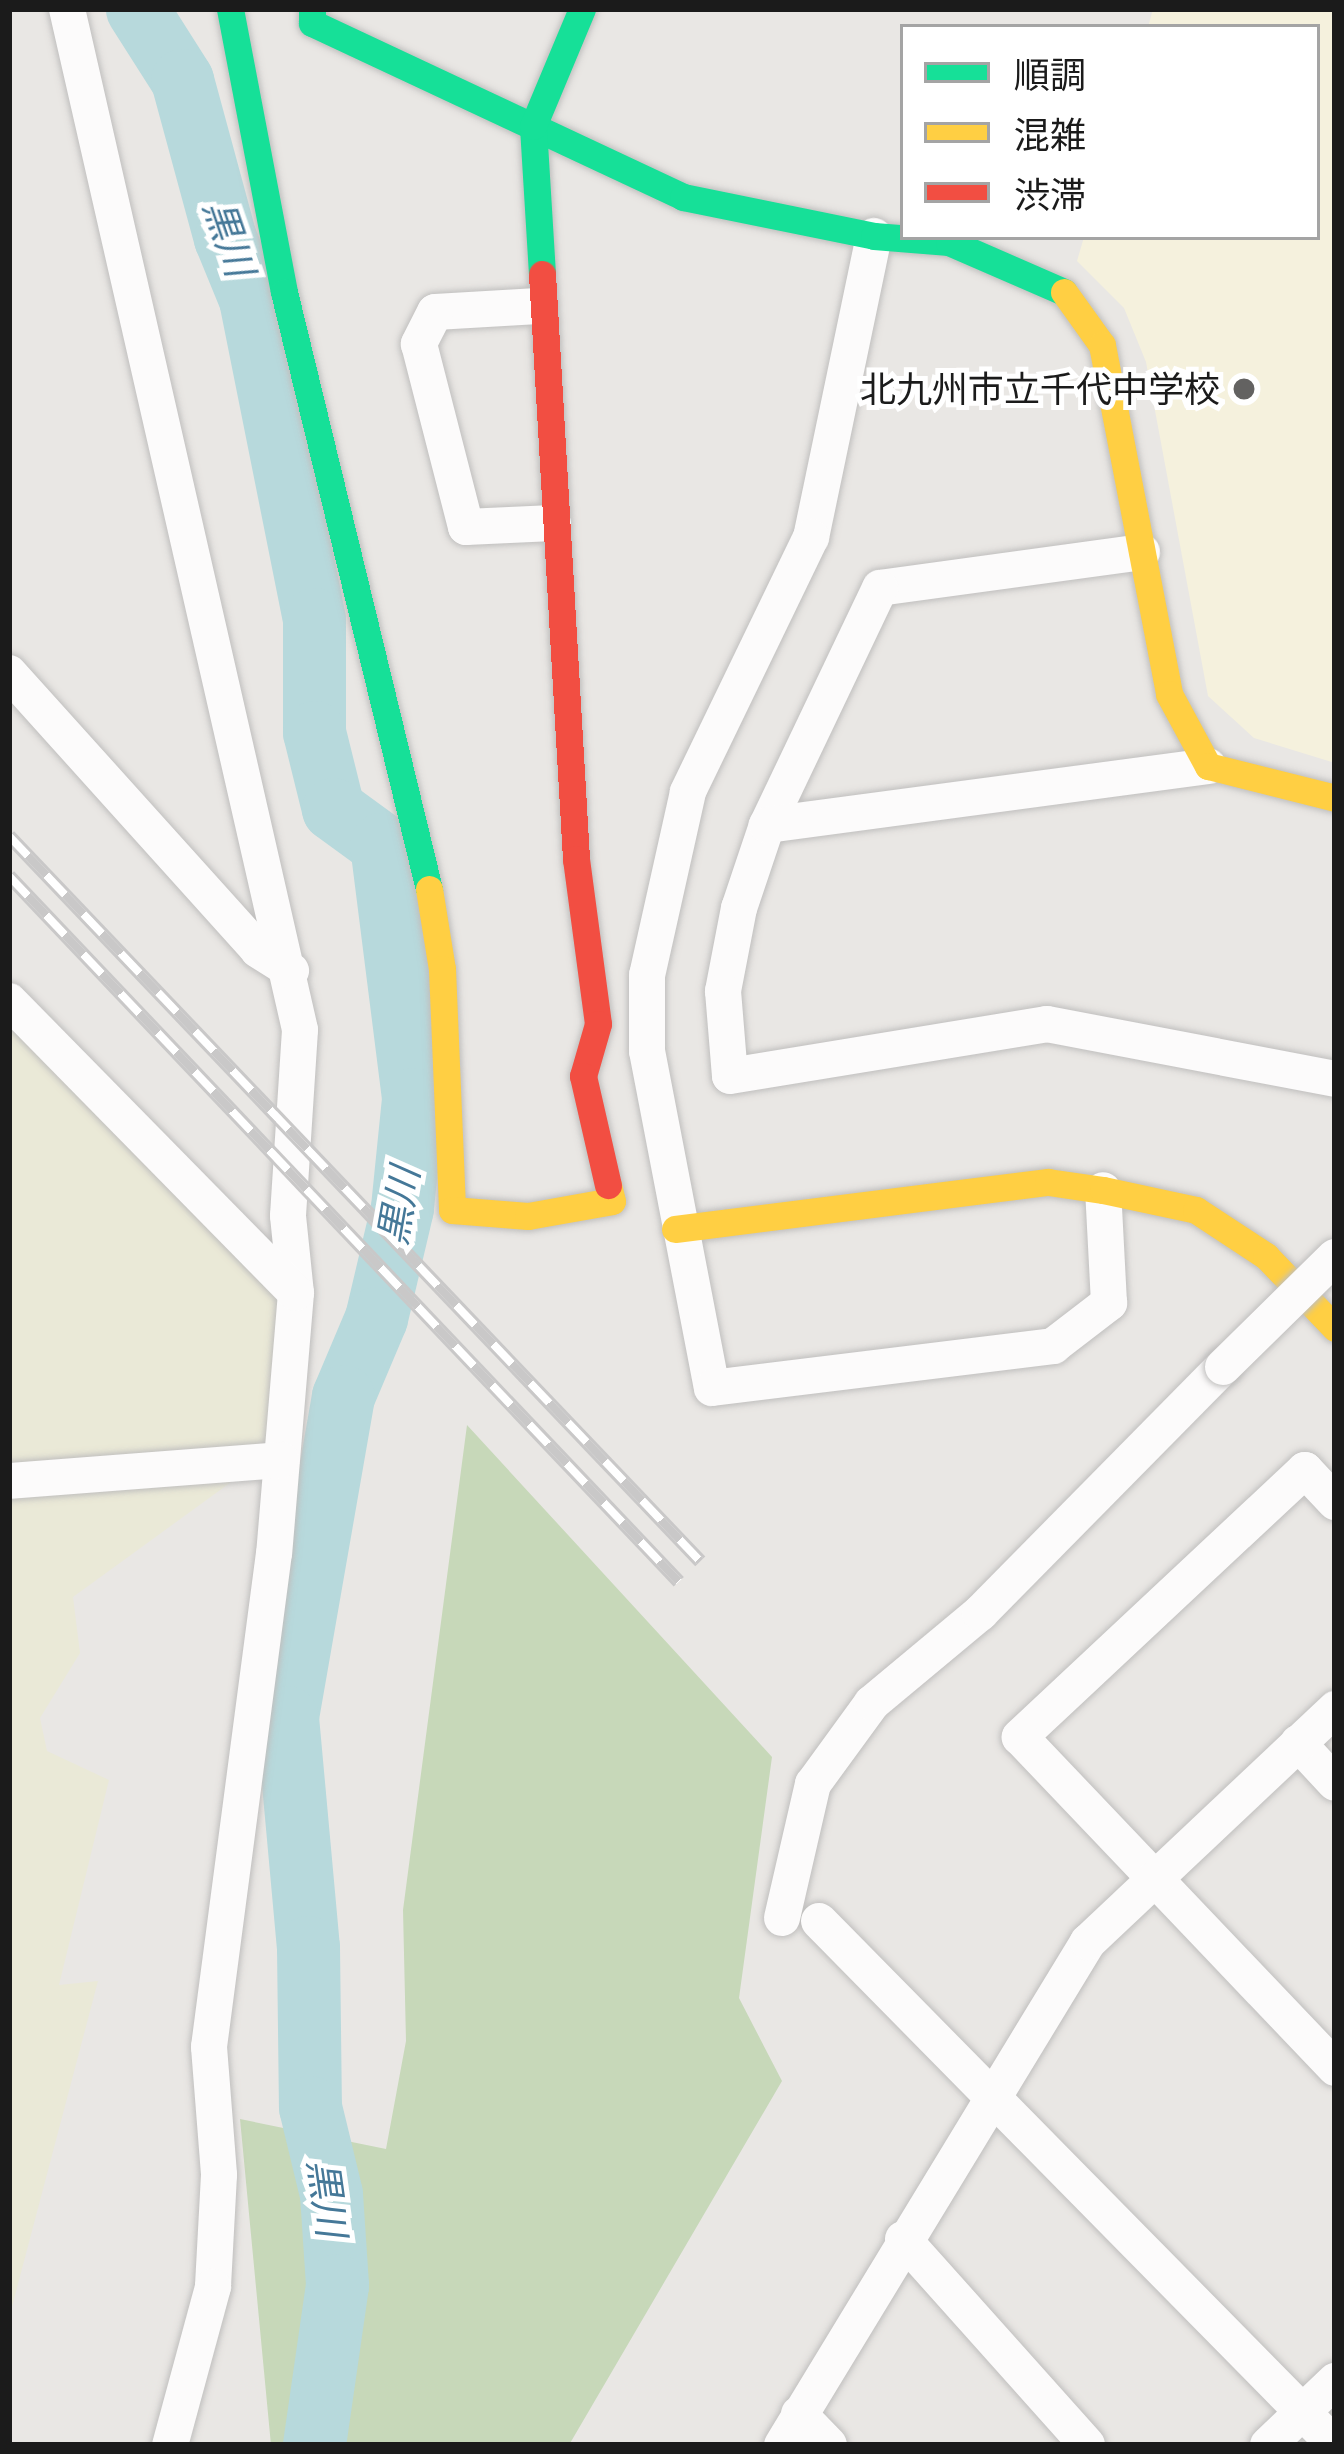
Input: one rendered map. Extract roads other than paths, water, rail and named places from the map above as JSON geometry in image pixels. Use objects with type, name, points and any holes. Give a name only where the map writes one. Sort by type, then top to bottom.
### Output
[{"type":"street","points":[[67,9],[291,971],[300,1030],[288,1216],[296,1293],[281,1460],[209,2047],[219,2175],[213,2287],[170,2445]]},
{"type":"street","points":[[230,9],[284,292],[421,837],[442,968],[452,1210],[528,1216],[612,1201],[583,1076],[598,1024],[576,859],[538,306],[533,126],[582,9]]},
{"type":"street","points":[[312,9],[312,23],[683,197],[900,238]]},
{"type":"street","points":[[874,236],[812,537],[688,792],[664,880],[647,975],[647,1051],[675,1228],[712,1388],[1053,1346],[1108,1304],[1102,1190]]},
{"type":"street","points":[[924,240],[949,242],[1062,290],[1102,345],[1169,694],[1208,766]]},
{"type":"street","points":[[538,306],[435,312],[419,344],[466,527],[553,523]]},
{"type":"street","points":[[1142,552],[880,588],[767,825],[723,991],[730,1076],[1047,1024],[1335,1078]]},
{"type":"street","points":[[9,674],[257,950],[291,971]]},
{"type":"street","points":[[767,825],[1208,766],[1335,798]]},
{"type":"street","points":[[9,1001],[296,1293]]},
{"type":"street","points":[[675,1228],[1048,1182],[1102,1190],[1196,1210],[1266,1256],[1335,1328]]},
{"type":"street","points":[[1335,1256],[980,1613],[872,1703],[813,1784],[801,1920],[998,2095],[1335,2445]]},
{"type":"street","points":[[9,1481],[281,1460]]},
{"type":"street","points":[[1335,1502],[1305,1470],[1020,1736],[1335,2068]]},
{"type":"street","points":[[829,2445],[791,2430],[902,2240],[998,2095],[1088,1942],[1335,1709]]},
{"type":"street","points":[[1298,1744],[1335,1783]]},
{"type":"street","points":[[902,2240],[1087,2445]]},
{"type":"street","points":[[1268,2445],[1335,2381]]},
{"type":"waterway","name":"黒川","points":[[137,9],[182,80],[225,238],[250,299],[314,619],[314,732],[333,809],[381,844],[413,1099],[402,1208],[376,1318],[343,1396],[287,1717],[308,1947],[310,2107],[331,2194],[337,2285],[314,2445]]},
{"type":"railway","points":[[9,836],[700,1561]]},
{"type":"railway","points":[[9,876],[679,1582]]},
{"type":"place","name":"北九州市立千代中学校","points":[[1244,389]]}]
